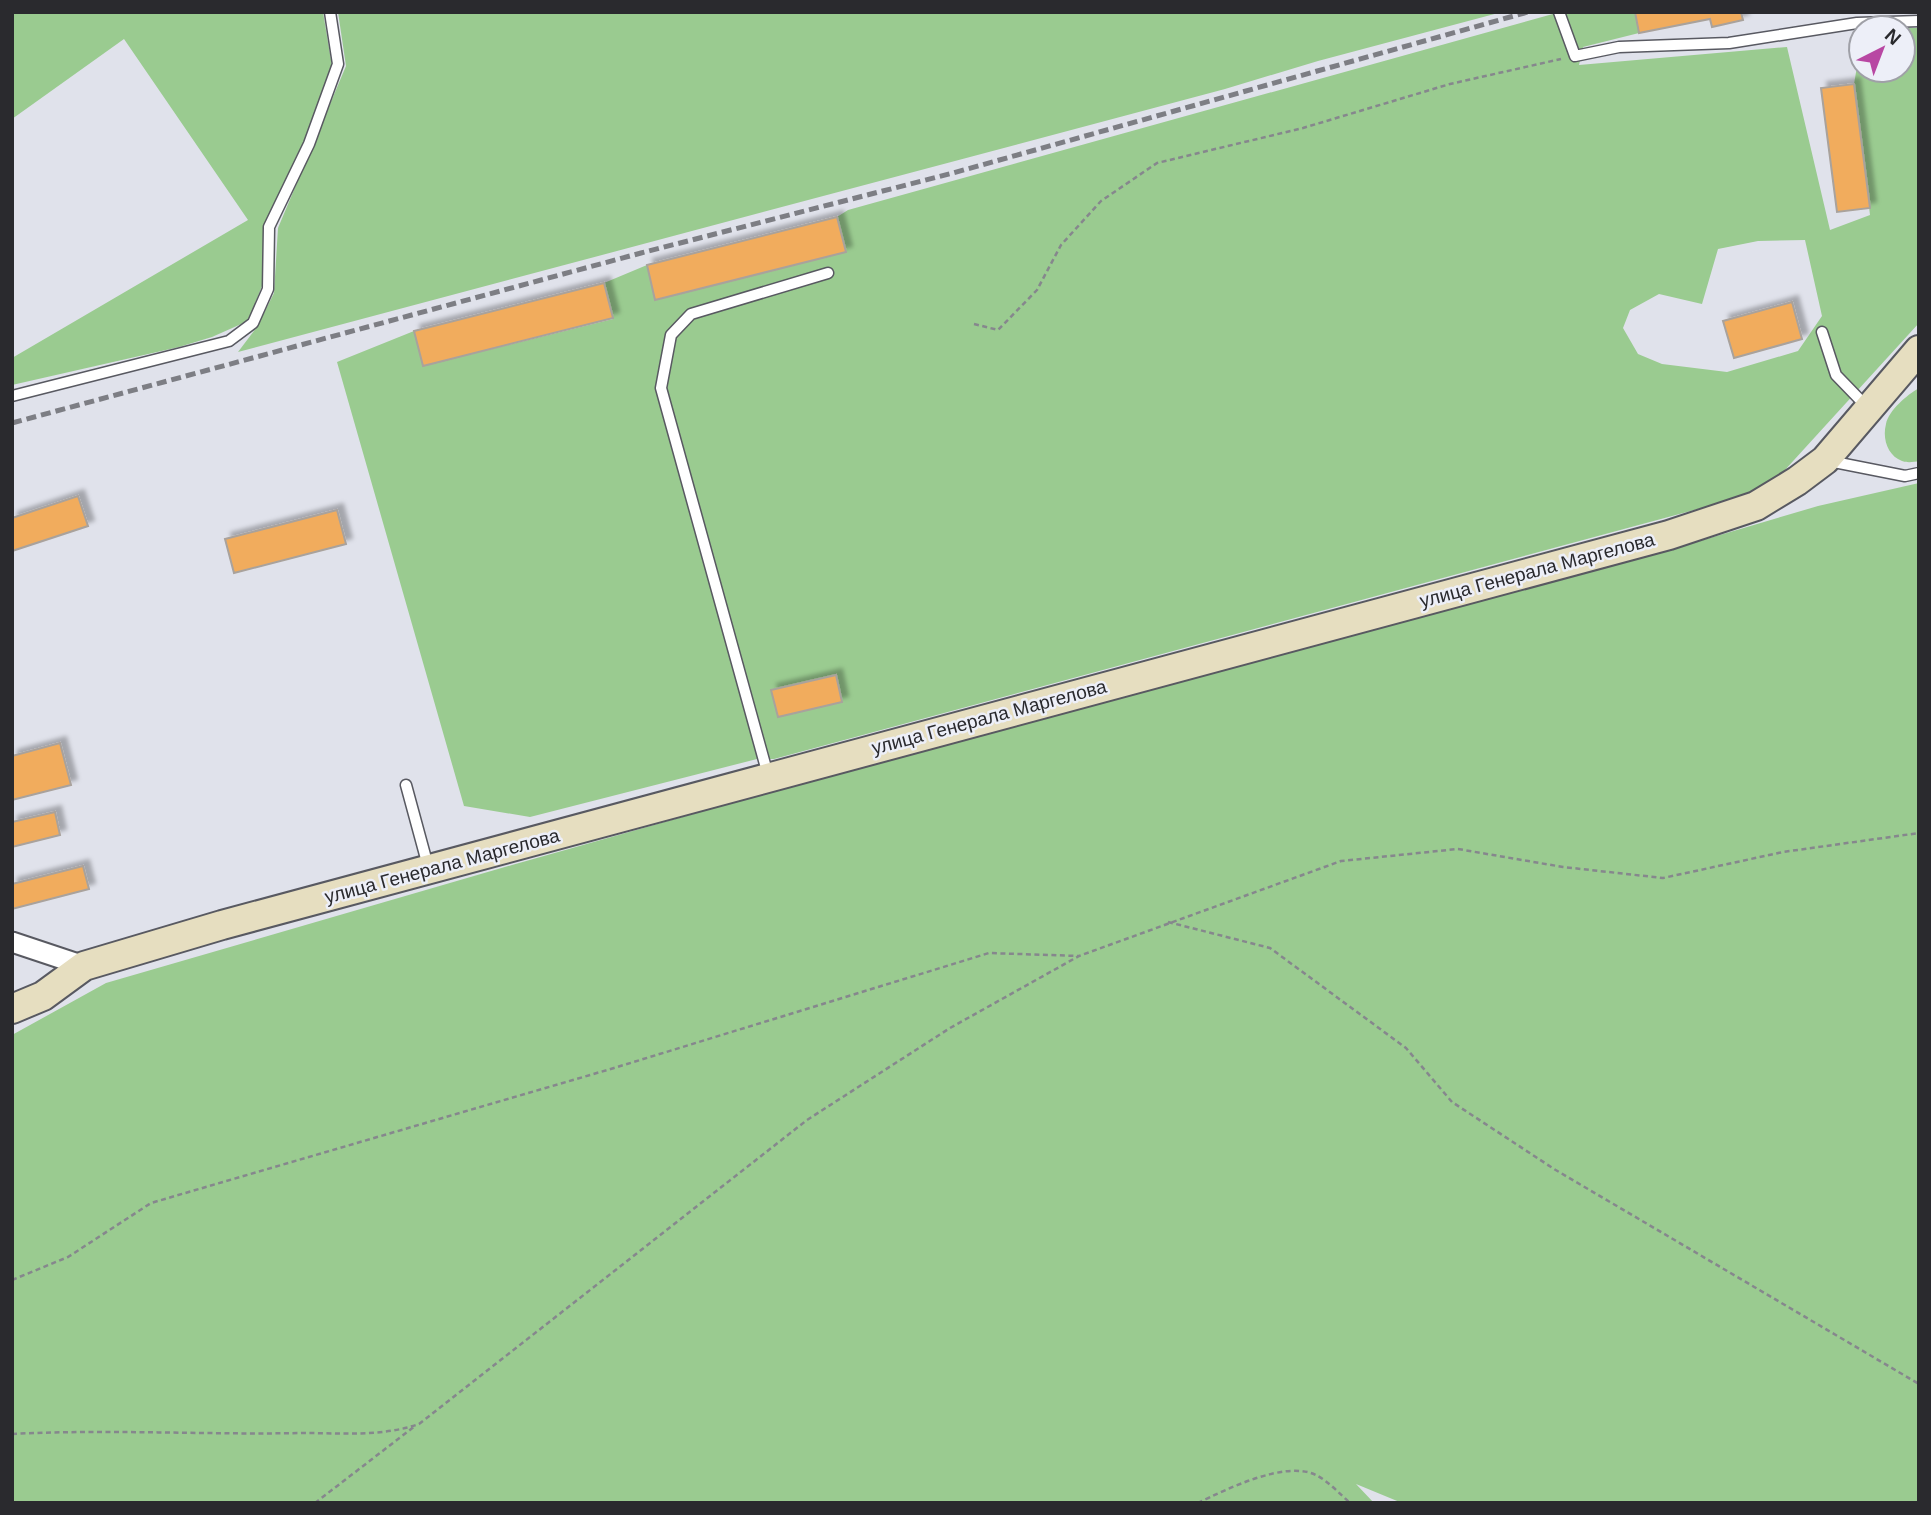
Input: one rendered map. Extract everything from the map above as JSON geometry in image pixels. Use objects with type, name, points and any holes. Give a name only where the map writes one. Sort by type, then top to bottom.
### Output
[{"type":"main road","name":"улица Генерала Маргелова","points":[[12,1009],[43,996],[84,966],[222,925],[1669,535],[1756,506],[1825,460],[1919,350]]},
{"type":"street","points":[[12,942],[84,966]]},
{"type":"lane","points":[[12,396],[229,341],[253,323],[268,289],[269,227],[309,144],[338,64],[330,12]]},
{"type":"lane","points":[[1559,12],[1575,56],[1619,47],[1729,43],[1857,23],[1919,21]]},
{"type":"lane","points":[[768,776],[661,388],[671,335],[691,314],[828,273]]},
{"type":"lane","points":[[1822,331],[1836,375],[1867,408]]},
{"type":"lane","points":[[1825,460],[1905,476],[1919,473]]},
{"type":"lane","points":[[406,785],[429,870]]},
{"type":"path","points":[[974,324],[998,330],[1037,290],[1061,245],[1101,201],[1157,163],[1303,128],[1450,84],[1575,56]]},
{"type":"path","points":[[315,1503],[807,1120],[950,1028],[1079,956],[1341,861],[1458,849],[1563,867],[1663,878],[1783,852],[1919,833]]},
{"type":"path","points":[[1168,922],[1270,948],[1406,1048],[1452,1102],[1554,1169],[1919,1384]]},
{"type":"path","points":[[12,1280],[68,1257],[151,1203],[614,1068],[989,953],[1079,956]]},
{"type":"path","points":[[12,1434],[77,1430],[273,1434],[396,1432],[419,1424]]},
{"type":"path","points":[[1198,1503],[1250,1479],[1296,1470],[1316,1475],[1350,1503]]},
{"type":"green space","points":[[12,12],[323,12],[332,66],[304,142],[264,228],[262,286],[248,321],[212,337],[179,347],[12,385],[12,358],[248,220],[124,39],[12,119]]},
{"type":"green space","points":[[338,12],[1502,12],[1225,89],[238,352],[257,327],[274,293],[278,228],[346,66]]},
{"type":"green space","points":[[1560,12],[1635,12],[1639,33],[1583,47],[1579,65],[1787,47],[1830,230],[1870,215],[1854,84],[1917,84],[1919,28],[1919,323],[1784,471],[1746,496],[774,759],[757,759],[530,817],[464,806],[337,362],[414,331],[423,366],[613,319],[604,283],[647,265],[656,300],[845,252],[837,217],[848,210]],"holes":[[[1805,240],[1822,316],[1798,351],[1727,372],[1662,364],[1638,354],[1623,328],[1630,310],[1659,294],[1702,304],[1718,249],[1758,241]],[[835,675],[842,702],[778,717],[772,690]]]},
{"type":"green space","points":[[1919,388],[1919,461],[1904,462],[1897,459],[1887,446],[1886,424],[1895,408]]},
{"type":"green space","points":[[1919,483],[1919,1503],[1402,1503],[1356,1484],[1374,1503],[12,1503],[12,1035],[106,983],[931,747],[1676,548],[1818,506]]},
{"type":"building","points":[[1635,12],[1741,12],[1743,20],[1712,27],[1710,19],[1639,33]]},
{"type":"building","points":[[1854,84],[1870,208],[1837,212],[1821,88]]},
{"type":"building","points":[[837,217],[846,252],[655,300],[647,265]]},
{"type":"building","points":[[604,283],[613,318],[423,366],[414,331]]},
{"type":"building","points":[[1792,302],[1802,339],[1734,358],[1723,321]]},
{"type":"building","points":[[78,496],[88,526],[12,551],[12,518]]},
{"type":"building","points":[[337,510],[346,544],[234,573],[225,539]]},
{"type":"building","points":[[836,675],[842,702],[778,717],[771,690]]},
{"type":"building","points":[[60,743],[71,785],[12,800],[12,756]]},
{"type":"building","points":[[55,812],[60,835],[12,847],[12,822]]},
{"type":"building","points":[[83,866],[89,889],[12,909],[12,884]]},
{"type":"railway","points":[[12,423],[641,253],[953,173],[1528,12]]}]
